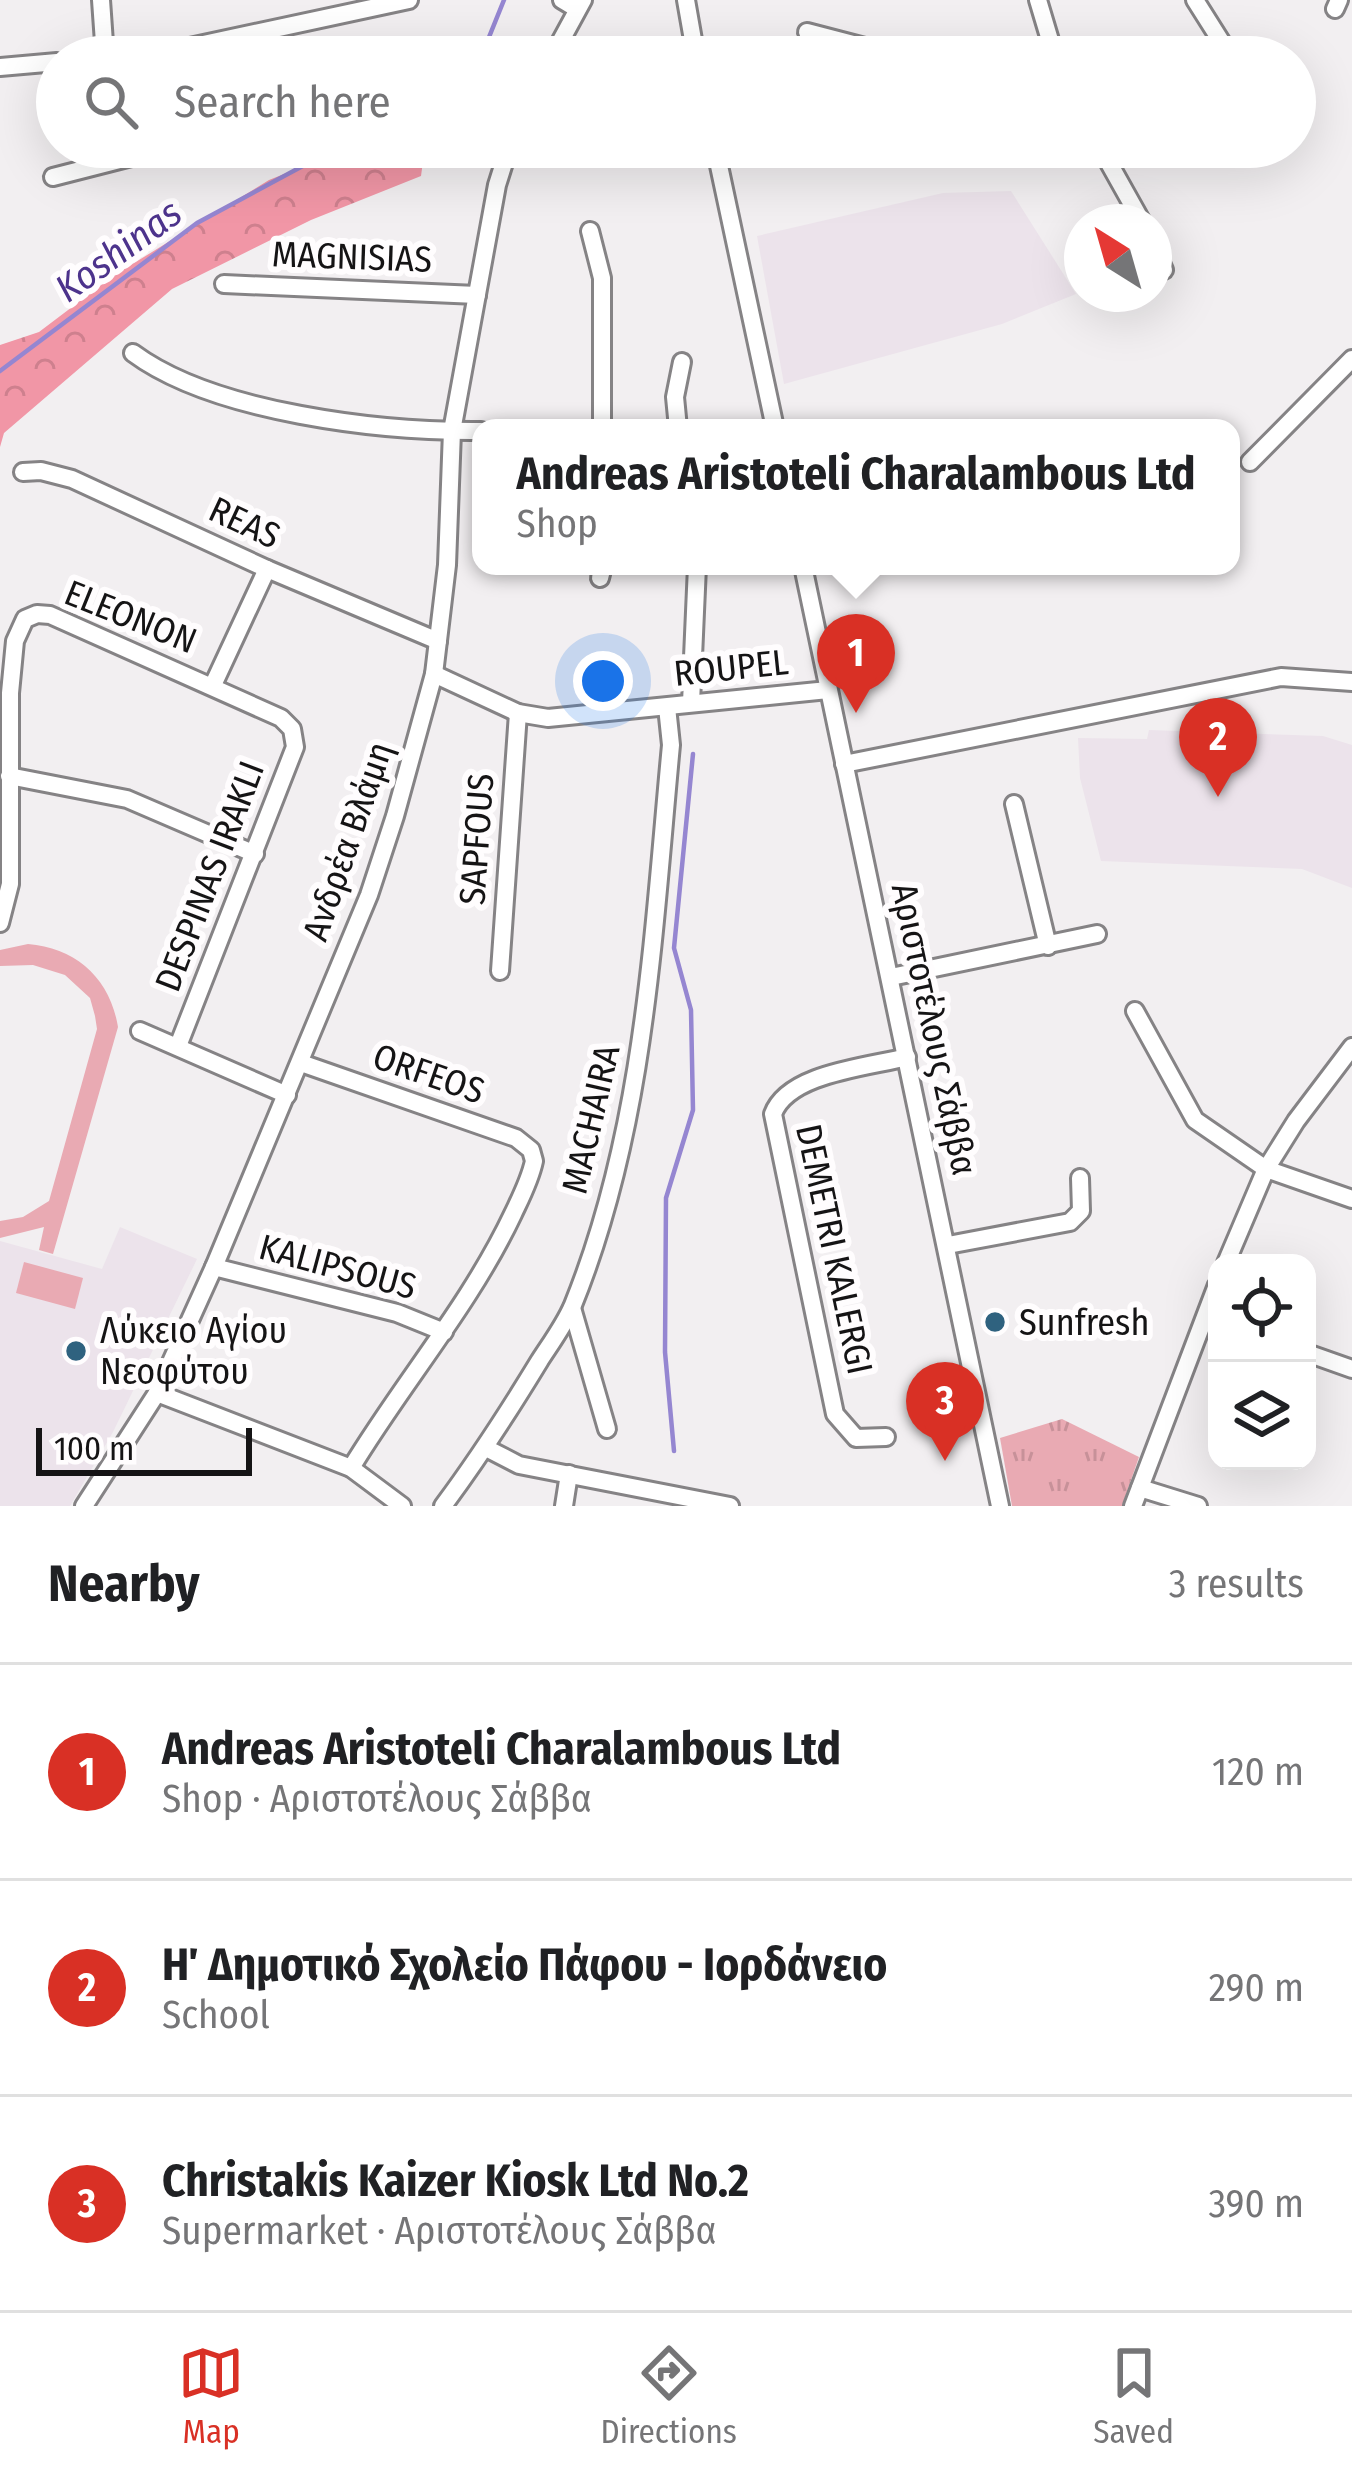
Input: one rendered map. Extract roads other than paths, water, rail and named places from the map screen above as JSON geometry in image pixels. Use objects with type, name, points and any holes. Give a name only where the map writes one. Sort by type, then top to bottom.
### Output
[{"type":"street","points":[[101,0],[104,36]]},
{"type":"street","points":[[250,36],[409,0]]},
{"type":"street","points":[[686,0],[693,36]]},
{"type":"street","points":[[1038,0],[1047,36]]},
{"type":"street","points":[[1195,0],[1218,36]]},
{"type":"street","points":[[561,36],[574,3]]},
{"type":"street","points":[[807,32],[822,36]]},
{"type":"street","points":[[0,67],[36,64]]},
{"type":"street","points":[[52,177],[88,168]]},
{"type":"street","name":"Ανδρέα Βλάμη","points":[[84,1506],[158,1393],[369,895],[434,674],[447,566],[452,431],[502,168]]},
{"type":"street","points":[[719,168],[773,419]]},
{"type":"street","points":[[1112,168],[1132,204]]},
{"type":"street","points":[[590,231],[602,278],[602,419]]},
{"type":"street","name":"MAGNISIAS","points":[[224,284],[477,295]]},
{"type":"street","points":[[133,353],[163,372],[254,406],[472,431]]},
{"type":"street","points":[[1250,462],[1352,359]]},
{"type":"street","points":[[677,419],[675,398],[682,362]]},
{"type":"street","name":"REAS","points":[[23,472],[72,479],[267,569],[438,640]]},
{"type":"street","points":[[213,685],[267,569]]},
{"type":"street","points":[[692,703],[697,575]]},
{"type":"street","name":"Αριστοτέλους Σάββα","points":[[805,575],[1000,1506]]},
{"type":"street","name":"ELEONON","points":[[0,923],[10,884],[10,692],[15,641],[19,627],[31,616],[50,615],[213,685],[281,718],[292,729]]},
{"type":"street","name":"ROUPEL","points":[[434,674],[518,713],[572,718],[829,690]]},
{"type":"street","points":[[844,764],[1268,679],[1306,676],[1352,682]]},
{"type":"street","name":"MACHAIRA","points":[[443,1506],[486,1448],[572,1308],[610,1191],[650,988],[671,745],[668,706]]},
{"type":"street","name":"SAPFOUS","points":[[500,971],[518,713]]},
{"type":"street","name":"DESPINAS IRAKLI","points":[[178,1046],[295,746],[292,729]]},
{"type":"street","points":[[9,776],[128,799],[254,854]]},
{"type":"street","points":[[1014,804],[1048,946]]},
{"type":"street","points":[[891,977],[1097,934]]},
{"type":"street","points":[[1135,1011],[1196,1120],[1266,1168],[1352,1199]]},
{"type":"street","points":[[140,1031],[287,1095]]},
{"type":"street","points":[[1230,1254],[1266,1168],[1352,1047]]},
{"type":"street","name":"DEMETRI KALERGI","points":[[886,1437],[856,1438],[835,1414],[773,1114],[787,1092],[804,1083],[907,1058]]},
{"type":"street","name":"ORFEOS","points":[[301,1064],[516,1138],[531,1150],[532,1172],[499,1243],[444,1332]]},
{"type":"street","points":[[948,1246],[1070,1222],[1081,1211],[1080,1178]]},
{"type":"street","name":"KALIPSOUS","points":[[214,1267],[397,1313],[444,1332]]},
{"type":"street","points":[[572,1308],[607,1429]]},
{"type":"street","points":[[1133,1506],[1208,1325]]},
{"type":"street","points":[[351,1468],[444,1332]]},
{"type":"street","points":[[1316,1356],[1352,1369]]},
{"type":"street","points":[[158,1393],[351,1468],[402,1506]]},
{"type":"street","points":[[486,1448],[519,1465],[680,1501],[730,1506]]},
{"type":"street","points":[[564,1506],[569,1474]]},
{"type":"street","points":[[1140,1488],[1198,1506]]},
{"type":"waterway","name":"Koshinas","points":[[489,36],[504,0]]},
{"type":"waterway","name":"Koshinas","points":[[0,371],[197,223],[299,168]]},
{"type":"waterway","points":[[674,1451],[665,1352],[666,1198],[693,1110],[691,1010],[674,948],[693,754]]},
{"type":"place","name":"Andreas Aristoteli Charalambous Ltd","points":[[856,713]]},
{"type":"place","name":"Η΄ Δημοτικό Σχολείο Πάφου - Ιορδάνειο","points":[[1218,797]]},
{"type":"place","name":"Sunfresh","points":[[995,1322]]},
{"type":"place","name":"Λύκειο Αγίου Νεοφύτου","points":[[76,1351]]},
{"type":"place","name":"Christakis Kaizer Kiosk Ltd No.2","points":[[945,1461]]}]
